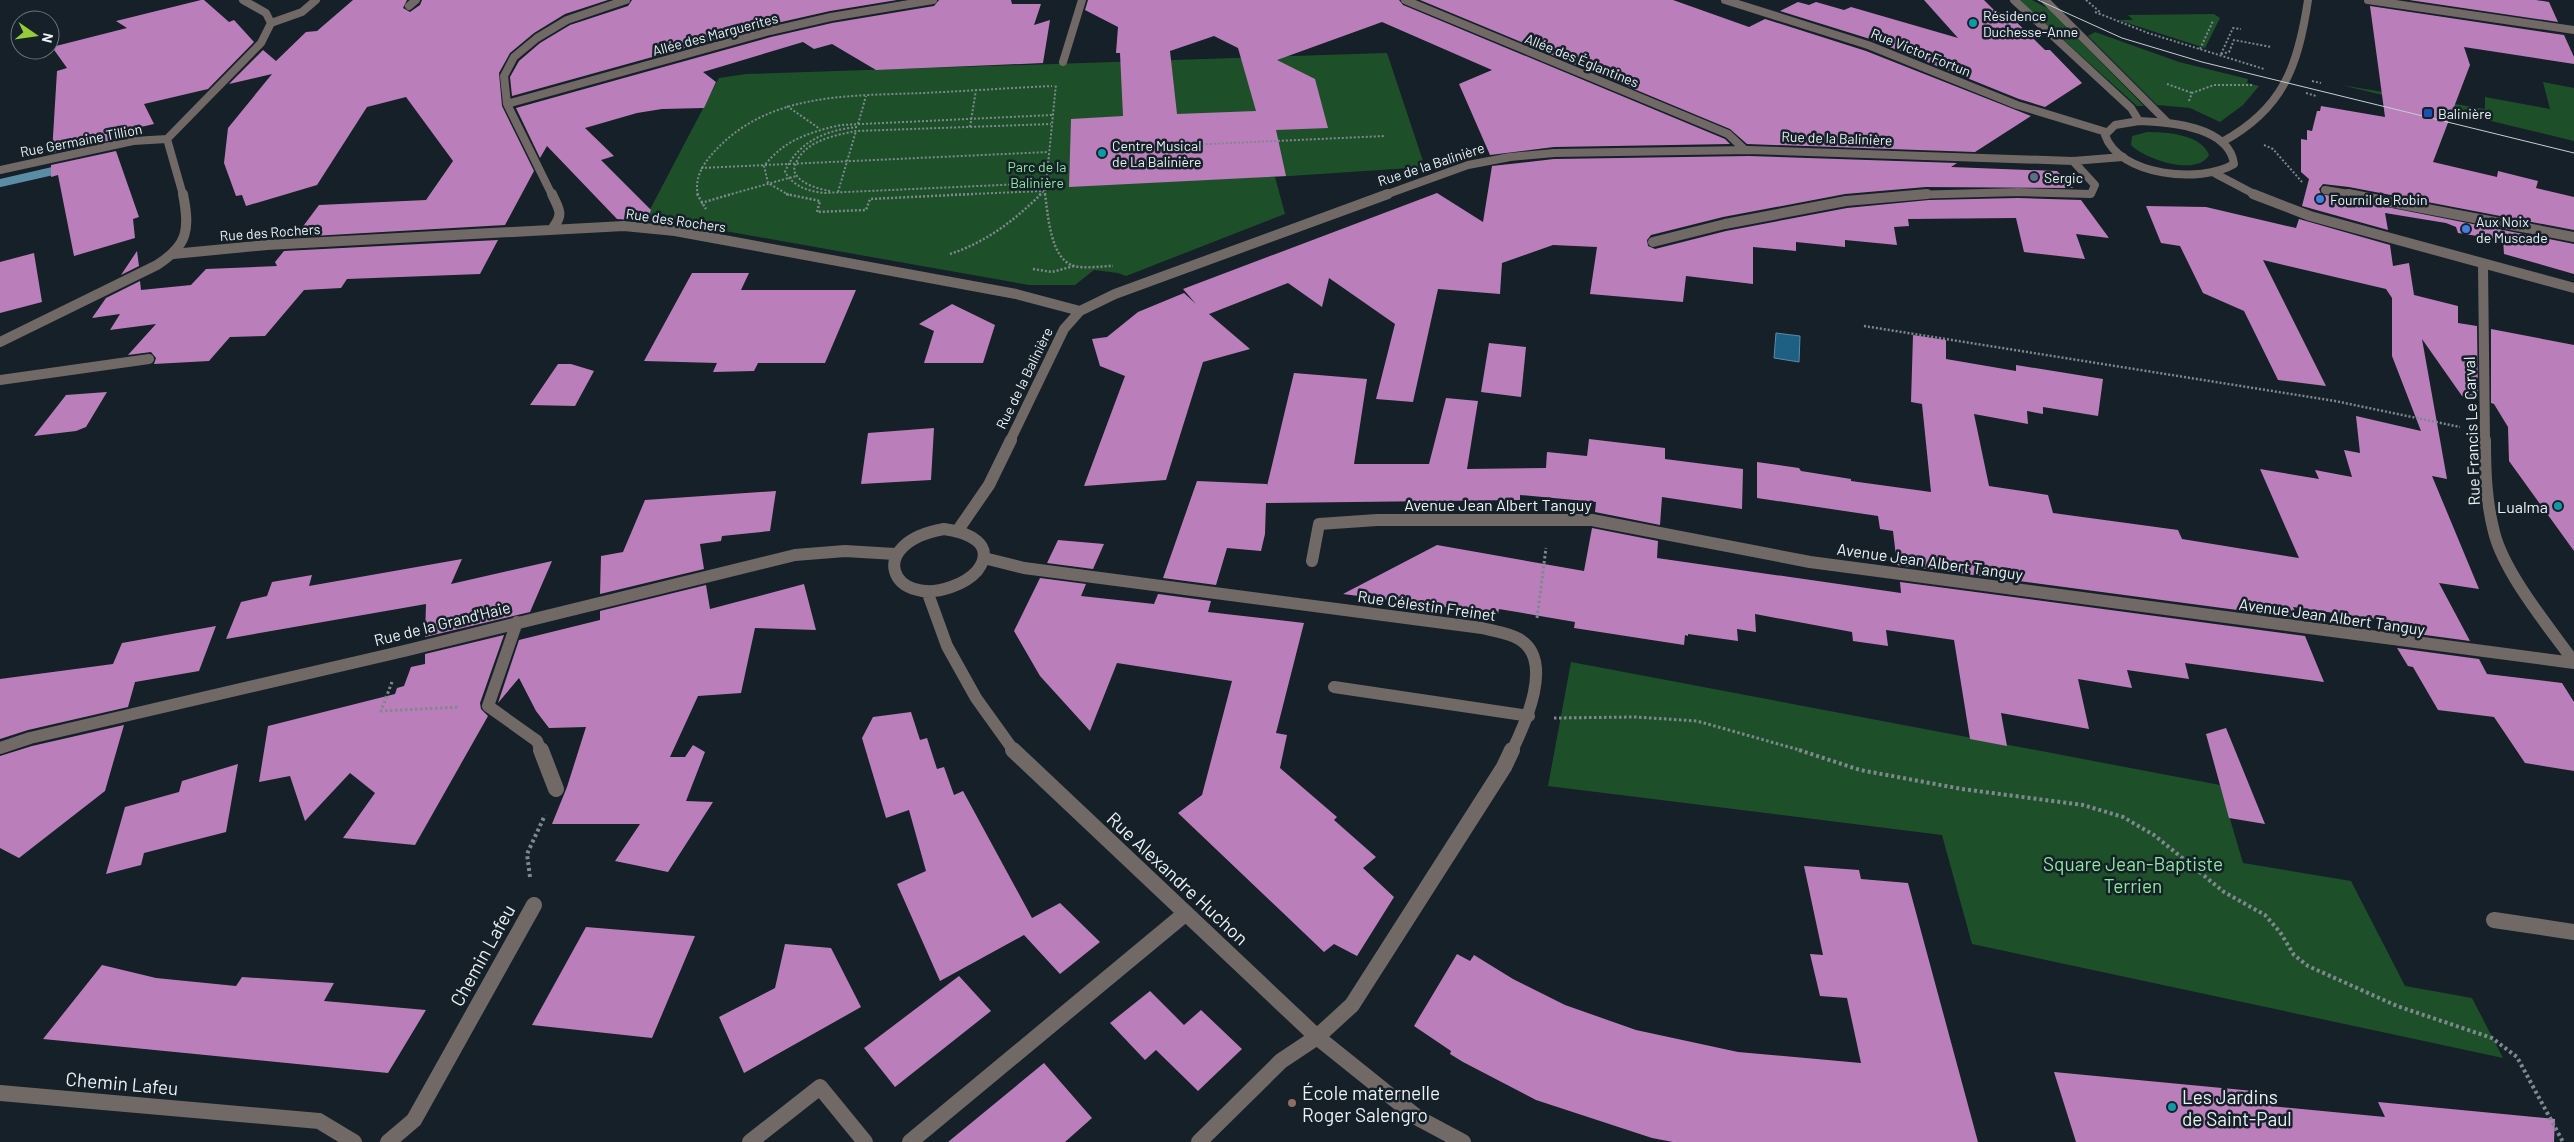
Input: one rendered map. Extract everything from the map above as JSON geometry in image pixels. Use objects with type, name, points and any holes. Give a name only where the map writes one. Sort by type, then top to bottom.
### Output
[{"type":"street","points":[[243,0],[266,13],[271,23]]},
{"type":"street","points":[[0,342],[133,278],[173,254],[183,242],[187,213],[167,138],[261,44],[271,23],[302,12],[316,0]]},
{"type":"street","points":[[410,6],[416,0]]},
{"type":"street","points":[[554,228],[560,218],[560,210],[507,104],[504,76],[514,57],[538,38],[567,20],[626,0]]},
{"type":"street","name":"Allée des Marguerites","points":[[507,104],[770,31],[933,0]]},
{"type":"street","points":[[1063,62],[1082,0]]},
{"type":"street","name":"Allée des Églantines","points":[[1405,0],[1728,134],[1745,150]]},
{"type":"street","name":"Rue Victor Fortun","points":[[1725,0],[1868,45],[2008,102],[2106,132]]},
{"type":"street","points":[[2014,0],[2131,108],[2139,121]]},
{"type":"street","points":[[2045,0],[2168,123]]},
{"type":"street","points":[[2222,142],[2252,125],[2267,111],[2284,88],[2290,75],[2308,0]]},
{"type":"street","points":[[2368,0],[2574,30]]},
{"type":"street","points":[[2139,121],[2168,123],[2196,130],[2222,142],[2232,150],[2235,159],[2234,164],[2216,174],[2174,174],[2140,165],[2123,157],[2107,144],[2106,132],[2110,127],[2121,123],[2139,121]]},
{"type":"street","name":"Rue Germaine Tillion","points":[[0,170],[133,141],[167,138]]},
{"type":"street","name":"Rue de la Balinière","points":[[958,530],[989,485],[1064,329],[1080,311],[1115,294],[1411,185],[1487,160],[1538,154],[1745,150],[2073,161],[2123,157]]},
{"type":"street","points":[[1653,242],[1725,224],[1846,201],[1950,193],[2091,194],[2095,185],[2073,161]]},
{"type":"street","points":[[2216,174],[2247,192],[2310,216],[2483,265],[2574,288]]},
{"type":"street","points":[[2325,190],[2524,226],[2574,237]]},
{"type":"street","name":"Rue des Rochers","points":[[173,254],[267,245],[554,228],[624,226],[675,231],[1016,294],[1080,311]]},
{"type":"street","name":"Rue Francis Le Carval","points":[[2483,265],[2485,480],[2494,533],[2525,594],[2574,663]]},
{"type":"street","points":[[0,380],[149,359]]},
{"type":"street","name":"Avenue Jean Albert Tanguy","points":[[1312,561],[1320,524],[1377,520],[1592,520],[1810,562],[2574,663]]},
{"type":"street","points":[[944,529],[958,530],[978,541],[983,549],[984,558],[979,568],[970,578],[958,585],[928,591],[913,588],[902,583],[894,574],[892,565],[895,554],[902,545],[914,537],[944,529]]},
{"type":"street","name":"Rue de la Grand'Haie","points":[[0,748],[30,738],[404,651],[795,556],[825,551],[863,550],[895,554]]},
{"type":"street","name":"Rue Célestin Freinet","points":[[984,558],[1024,568],[1482,628],[1519,639],[1533,653],[1536,679],[1530,716],[1504,767],[1352,1005],[1317,1037],[1281,1061],[1199,1142]]},
{"type":"street","name":"Rue Alexandre Huchon","points":[[928,591],[947,646],[976,698],[1014,752],[1317,1037],[1418,1118],[1463,1142]]},
{"type":"street","points":[[518,622],[488,706],[536,741],[556,789]]},
{"type":"street","points":[[1334,688],[1530,716]]},
{"type":"street","name":"Chemin Lafeu","points":[[388,1142],[414,1120],[534,905]]},
{"type":"street","points":[[910,1142],[1186,913]]},
{"type":"street","points":[[2494,920],[2574,932]]},
{"type":"street","points":[[750,1142],[820,1087],[865,1142]]},
{"type":"street","name":"Chemin Lafeu","points":[[0,1093],[319,1121],[354,1142]]},
{"type":"path","points":[[2086,0],[2100,13]]},
{"type":"path","points":[[2093,12],[2100,13],[2130,27],[2265,69]]},
{"type":"path","points":[[2200,49],[2213,21]]},
{"type":"path","points":[[2221,54],[2233,28],[2240,29]]},
{"type":"path","points":[[2221,54],[2228,52],[2234,40],[2278,49]]},
{"type":"path","points":[[1063,62],[1055,86],[1044,191],[1052,242],[1066,261],[1074,266]]},
{"type":"path","points":[[2189,104],[2192,93],[2207,87],[2225,84],[2256,86]]},
{"type":"path","points":[[710,211],[701,203],[696,187],[700,168],[713,152],[733,136],[771,112],[786,106],[826,98],[1055,86]]},
{"type":"path","points":[[970,127],[976,90]]},
{"type":"path","points":[[838,192],[866,96]]},
{"type":"path","points":[[786,106],[826,134]]},
{"type":"path","points":[[1044,191],[870,199],[866,210],[817,212],[820,201],[786,195],[770,184],[765,175],[764,166],[774,152],[789,142],[820,130],[858,123],[1052,115]]},
{"type":"path","points":[[838,192],[812,187],[796,176],[793,170],[802,153],[815,144],[840,134],[856,131],[1051,124]]},
{"type":"path","points":[[857,127],[826,134],[807,143],[790,158],[786,172],[788,178],[793,184],[815,192],[1045,183]]},
{"type":"path","points":[[1122,148],[1385,136]]},
{"type":"path","points":[[2258,142],[2273,149],[2307,188]]},
{"type":"path","points":[[700,168],[1048,152]]},
{"type":"path","points":[[701,203],[796,176]]},
{"type":"path","points":[[959,256],[950,254],[981,242],[1012,223],[1044,191]]},
{"type":"path","points":[[1024,267],[1052,272],[1074,266],[1115,266],[1111,272]]},
{"type":"path","points":[[1864,326],[2335,401],[2464,428]]},
{"type":"path","points":[[1536,622],[1547,552],[1542,519]]},
{"type":"path","points":[[404,651],[381,711],[488,706]]},
{"type":"path","points":[[1554,718],[1635,717],[1697,721],[1771,741],[1860,770],[1962,788],[2083,805],[2123,818],[2154,835],[2224,892],[2265,915],[2280,932],[2294,955],[2308,966],[2397,1006],[2492,1038],[2517,1057],[2562,1142]]},
{"type":"path","name":"Chemin Lafeu","points":[[534,905],[527,854],[556,789]]},
{"type":"green space","points":[[2019,0],[2032,0],[2049,9],[2144,106],[2137,106]]},
{"type":"green space","points":[[2214,14],[2220,18],[2205,48],[2118,20],[2133,20],[2128,15]]},
{"type":"green space","points":[[2095,32],[2179,62],[2248,79],[2247,83],[2259,86],[2243,105],[2220,122],[2190,108],[2157,105],[2088,36]]},
{"type":"green space","name":"Parc de la Balinière","points":[[1387,53],[1425,167],[1275,177],[1285,214],[1126,276],[1094,270],[1075,285],[1029,285],[646,217],[719,78],[746,74]]},
{"type":"green space","points":[[2543,82],[2574,88],[2574,141],[2341,85],[2485,109],[2485,97],[2550,109]]},
{"type":"green space","points":[[2147,132],[2173,134],[2191,138],[2205,148],[2209,155],[2203,161],[2194,165],[2170,164],[2147,156],[2131,145],[2132,136]]},
{"type":"green space","name":"Square Jean-Baptiste Terrien","points":[[1571,662],[2220,785],[2243,863],[2351,881],[2405,986],[2472,998],[2503,1058],[1972,944],[1942,835],[1548,786]]},
{"type":"water","points":[[1776,333],[1800,336],[1799,362],[1774,358]]},
{"type":"building","points":[[204,0],[229,22],[234,20],[254,42],[208,89],[144,104],[154,124],[110,134],[112,140],[52,153],[57,71],[67,68],[60,58],[60,45],[127,28],[116,21]]},
{"type":"building","points":[[353,0],[407,0],[403,8],[410,12],[420,5],[422,0],[608,0],[565,14],[534,33],[510,53],[499,73],[502,106],[534,171],[505,225],[295,237],[319,205],[426,200],[453,161],[406,97],[367,107],[317,185],[246,206],[242,195],[236,196],[224,163],[228,128],[272,74],[229,84],[263,50],[276,61],[306,32],[317,31]]},
{"type":"building","points":[[632,0],[897,0],[830,11],[768,25],[512,96],[510,77],[519,61],[540,43],[570,25],[628,6]]},
{"type":"building","points":[[939,0],[1011,0],[1012,4],[1041,4],[1034,25],[1050,20],[1043,63],[876,70],[832,44],[814,49],[803,42],[703,72],[716,82],[704,108],[662,109],[637,113],[585,128],[614,156],[601,160],[651,210],[647,221],[617,219],[547,146],[540,158],[516,108],[771,37],[832,23],[934,6]]},
{"type":"building","points":[[1088,0],[1399,0],[1403,5],[1725,139],[1730,144],[1554,147],[1490,155],[1459,84],[1492,70],[1382,22],[1277,60],[1315,79],[1328,128],[1276,130],[1286,176],[1069,187],[1071,119],[1123,116],[1120,53],[1116,53],[1118,27],[1085,10]],"holes":[[[1214,36],[1238,48],[1256,111],[1177,114],[1170,51]]]},
{"type":"building","points":[[1420,0],[1673,0],[1749,27],[1765,19],[1866,51],[2031,116],[1975,152],[1747,144],[1730,129]]},
{"type":"building","points":[[1924,0],[1984,0],[1996,12],[2006,12],[2045,50],[2050,50],[2082,83],[2045,107],[2019,99],[1870,39],[1780,11],[1798,2],[1809,5],[1816,2],[1844,10],[1851,7],[1958,38]]},
{"type":"building","points":[[2409,0],[2536,0],[2549,2],[2558,22]]},
{"type":"building","points":[[2370,6],[2564,35],[2574,57],[2574,64],[2464,47],[2470,65],[2433,162],[2497,177],[2498,171],[2538,181],[2536,188],[2574,197],[2574,230],[2349,187],[2323,184],[2319,189],[2321,194],[2574,244],[2574,274],[2504,254],[2503,240],[2458,233],[2456,227],[2446,223],[2385,213],[2388,230],[2302,206],[2309,179],[2301,172],[2301,139],[2307,140],[2307,130],[2312,131],[2317,111],[2320,111],[2321,106],[2385,117]]},
{"type":"building","points":[[116,151],[139,217],[133,219],[135,238],[74,256],[58,175],[51,177],[51,165]]},
{"type":"building","points":[[1749,156],[1957,163],[1951,167],[2057,171],[2073,188],[1926,187],[1845,194],[1723,217],[1651,235],[1647,240],[1648,246],[1655,249],[1726,231],[1847,208],[1929,200],[2018,198],[2081,200],[2109,238],[2076,234],[2085,259],[2024,252],[2016,218],[1908,219],[1909,226],[1894,227],[1897,245],[1845,240],[1845,247],[1796,242],[1796,251],[1753,247],[1753,284],[1686,276],[1683,302],[1590,294],[1597,247],[1553,245],[1502,263],[1500,294],[1438,289],[1413,402],[1376,399],[1395,324],[1329,278],[1322,307],[1288,283],[1209,314],[1250,349],[1203,362],[1166,480],[1084,486],[1125,376],[1100,366],[1092,339],[1107,337],[1138,312],[1184,293],[1196,304],[1183,289],[1437,193],[1483,222],[1492,166],[1554,159]]},
{"type":"building","points":[[2146,206],[2206,207],[2296,228],[2299,219],[2390,245],[2393,266],[2409,263],[2414,295],[2458,306],[2458,323],[2477,326],[2478,399],[2462,396],[2422,339],[2447,479],[2432,476],[2479,589],[2439,583],[2470,641],[2388,630],[2382,620],[2293,607],[2298,618],[1897,565],[1893,531],[1880,529],[1878,516],[1757,498],[1757,462],[1799,468],[1801,471],[1851,479],[1851,481],[1931,492],[1922,404],[1911,402],[1913,335],[1946,340],[1946,359],[2016,371],[2016,365],[2103,379],[2098,416],[2043,407],[2043,414],[2027,411],[2028,424],[1974,414],[1989,486],[2048,495],[2053,513],[2178,530],[2182,539],[2299,558],[2260,469],[2319,479],[2315,470],[2352,477],[2344,450],[2360,453],[2356,416],[2421,431],[2392,356],[2392,298],[2386,289],[2263,260],[2326,386],[2278,380],[2244,311],[2203,293],[2180,246],[2161,243]]},
{"type":"building","points":[[498,240],[480,274],[347,279],[341,288],[304,290],[265,336],[230,337],[209,361],[154,364],[156,358],[151,352],[128,355],[156,324],[110,330],[120,314],[92,318],[106,298],[140,281],[141,290],[191,285],[206,269],[277,266],[275,262],[284,251]]},
{"type":"building","points":[[137,251],[139,266],[121,275]]},
{"type":"building","points":[[34,253],[42,302],[0,313],[0,262]]},
{"type":"building","points":[[692,273],[749,273],[741,290],[856,290],[825,363],[758,363],[754,371],[713,372],[717,363],[644,361]]},
{"type":"building","points":[[952,304],[995,325],[983,363],[924,363],[934,331],[919,324]]},
{"type":"building","points":[[2491,329],[2574,345],[2574,551],[2509,461],[2508,427],[2494,404],[2491,403]]},
{"type":"building","points":[[1489,343],[1526,347],[1521,397],[1481,392]]},
{"type":"building","points":[[558,364],[571,364],[594,371],[575,406],[530,405]]},
{"type":"building","points":[[1294,373],[1367,379],[1354,464],[1429,464],[1446,398],[1478,401],[1467,469],[1546,468],[1547,452],[1587,456],[1589,439],[1665,448],[1665,459],[1743,469],[1742,509],[1662,497],[1660,525],[1595,512],[1596,502],[1520,495],[1520,500],[1266,503],[1265,534],[1261,551],[1227,548],[1216,585],[1163,578],[1197,481],[1267,484],[1267,486]]},
{"type":"building","points":[[107,392],[86,427],[76,431],[34,436],[66,395]]},
{"type":"building","points":[[934,428],[931,480],[861,484],[868,433]]},
{"type":"building","points":[[776,491],[770,531],[722,536],[721,541],[700,544],[704,569],[600,594],[601,556],[623,552],[645,500]]},
{"type":"building","points":[[1592,528],[1658,541],[1657,558],[1901,593],[1900,582],[2305,636],[2324,682],[2185,663],[2189,679],[2127,670],[2132,688],[2078,679],[2089,729],[2001,713],[2007,746],[1970,739],[1954,640],[1886,630],[1888,646],[1853,641],[1852,632],[1755,614],[1756,632],[1737,629],[1738,641],[1688,634],[1688,636],[1685,635],[1684,645],[1574,628],[1575,622],[1499,609],[1498,614],[1343,594],[1437,545],[1584,571]]},
{"type":"building","points":[[1058,540],[1104,544],[1093,569],[1047,563]]},
{"type":"building","points":[[462,559],[451,584],[552,561],[530,612],[425,637],[426,604],[226,639],[241,602],[267,596],[272,582],[312,575],[309,586]]},
{"type":"building","points":[[1040,578],[1086,584],[1081,596],[1154,604],[1158,594],[1211,601],[1208,612],[1304,623],[1276,733],[1287,735],[1280,768],[1337,817],[1334,820],[1376,857],[1363,868],[1394,897],[1357,956],[1334,944],[1324,952],[1178,813],[1202,795],[1232,681],[1117,663],[1090,731],[1040,676],[1014,631]]},
{"type":"building","points":[[804,584],[816,630],[755,628],[741,693],[698,696],[670,757],[685,757],[693,745],[705,752],[686,801],[713,802],[668,872],[615,861],[640,824],[552,824],[567,787],[586,727],[549,728],[536,711],[519,678],[498,703],[519,640],[600,620],[600,611],[706,585],[710,609]]},
{"type":"building","points":[[216,626],[199,671],[135,682],[128,707],[28,730],[0,739],[0,679],[113,664],[122,643]]},
{"type":"building","points":[[504,635],[480,703],[481,709],[488,716],[415,845],[343,838],[375,793],[350,773],[305,821],[290,776],[259,782],[268,726],[395,694],[397,688],[404,686],[411,667],[425,664],[425,654]]},
{"type":"building","points":[[2397,648],[2479,659],[2487,674],[2562,683],[2574,702],[2574,771],[2525,763],[2494,717],[2438,710],[2413,667],[2408,666]]},
{"type":"building","points":[[911,712],[920,740],[927,738],[937,769],[944,767],[954,795],[963,791],[1032,918],[1060,903],[1100,942],[1060,974],[1024,935],[940,981],[897,884],[926,871],[909,810],[886,818],[862,738],[873,717]]},
{"type":"building","points":[[124,725],[105,791],[19,858],[0,848],[0,756],[32,746]]},
{"type":"building","points":[[2226,728],[2265,824],[2229,818],[2206,734]]},
{"type":"building","points":[[238,764],[226,832],[144,853],[141,865],[106,874],[125,807],[179,792],[182,781]]},
{"type":"building","points":[[1804,866],[1859,870],[1861,879],[1908,883],[1978,1142],[1673,1142],[1652,1138],[1536,1100],[1463,1062],[1450,1054],[1451,1051],[1414,1026],[1457,954],[1470,961],[1474,955],[1513,979],[1565,1005],[1636,1030],[1738,1052],[1861,1063],[1847,998],[1820,996],[1810,954],[1823,955]]},
{"type":"building","points":[[586,927],[695,936],[652,1038],[532,1025]]},
{"type":"building","points":[[785,944],[831,948],[861,1007],[744,1073],[719,1017],[775,988]]},
{"type":"building","points":[[102,965],[156,978],[236,986],[242,977],[334,983],[324,1001],[426,1010],[388,1073],[43,1039]]},
{"type":"building","points":[[959,976],[991,1011],[895,1087],[864,1048]]},
{"type":"building","points":[[1150,991],[1184,1025],[1201,1010],[1242,1049],[1198,1091],[1156,1050],[1145,1060],[1110,1023]]},
{"type":"building","points":[[1044,1063],[1092,1118],[1065,1142],[948,1142]]},
{"type":"building","name":"Les Jardins de Saint-Paul","points":[[2054,1072],[2264,1092],[2270,1106],[2385,1117],[2378,1102],[2555,1119],[2554,1142],[2076,1142]]},
{"type":"waterway","points":[[0,183],[66,168]]},
{"type":"tram line","points":[[2038,0],[2122,38],[2202,62],[2574,153]]},
{"type":"place","name":"Résidence Duchesse-Anne","points":[[1973,23]]},
{"type":"place","name":"Balinière","points":[[2428,113]]},
{"type":"place","name":"Centre Musical de La Balinière","points":[[1102,153]]},
{"type":"place","name":"Sergic","points":[[2034,177]]},
{"type":"place","name":"Fournil de Robin","points":[[2320,199]]},
{"type":"place","name":"Aux Noix de Muscade","points":[[2466,229]]},
{"type":"place","name":"Lualma","points":[[2558,506]]},
{"type":"place","name":"École maternelle Roger Salengro","points":[[1292,1103]]},
{"type":"place","name":"Les Jardins de Saint-Paul","points":[[2172,1107]]}]
